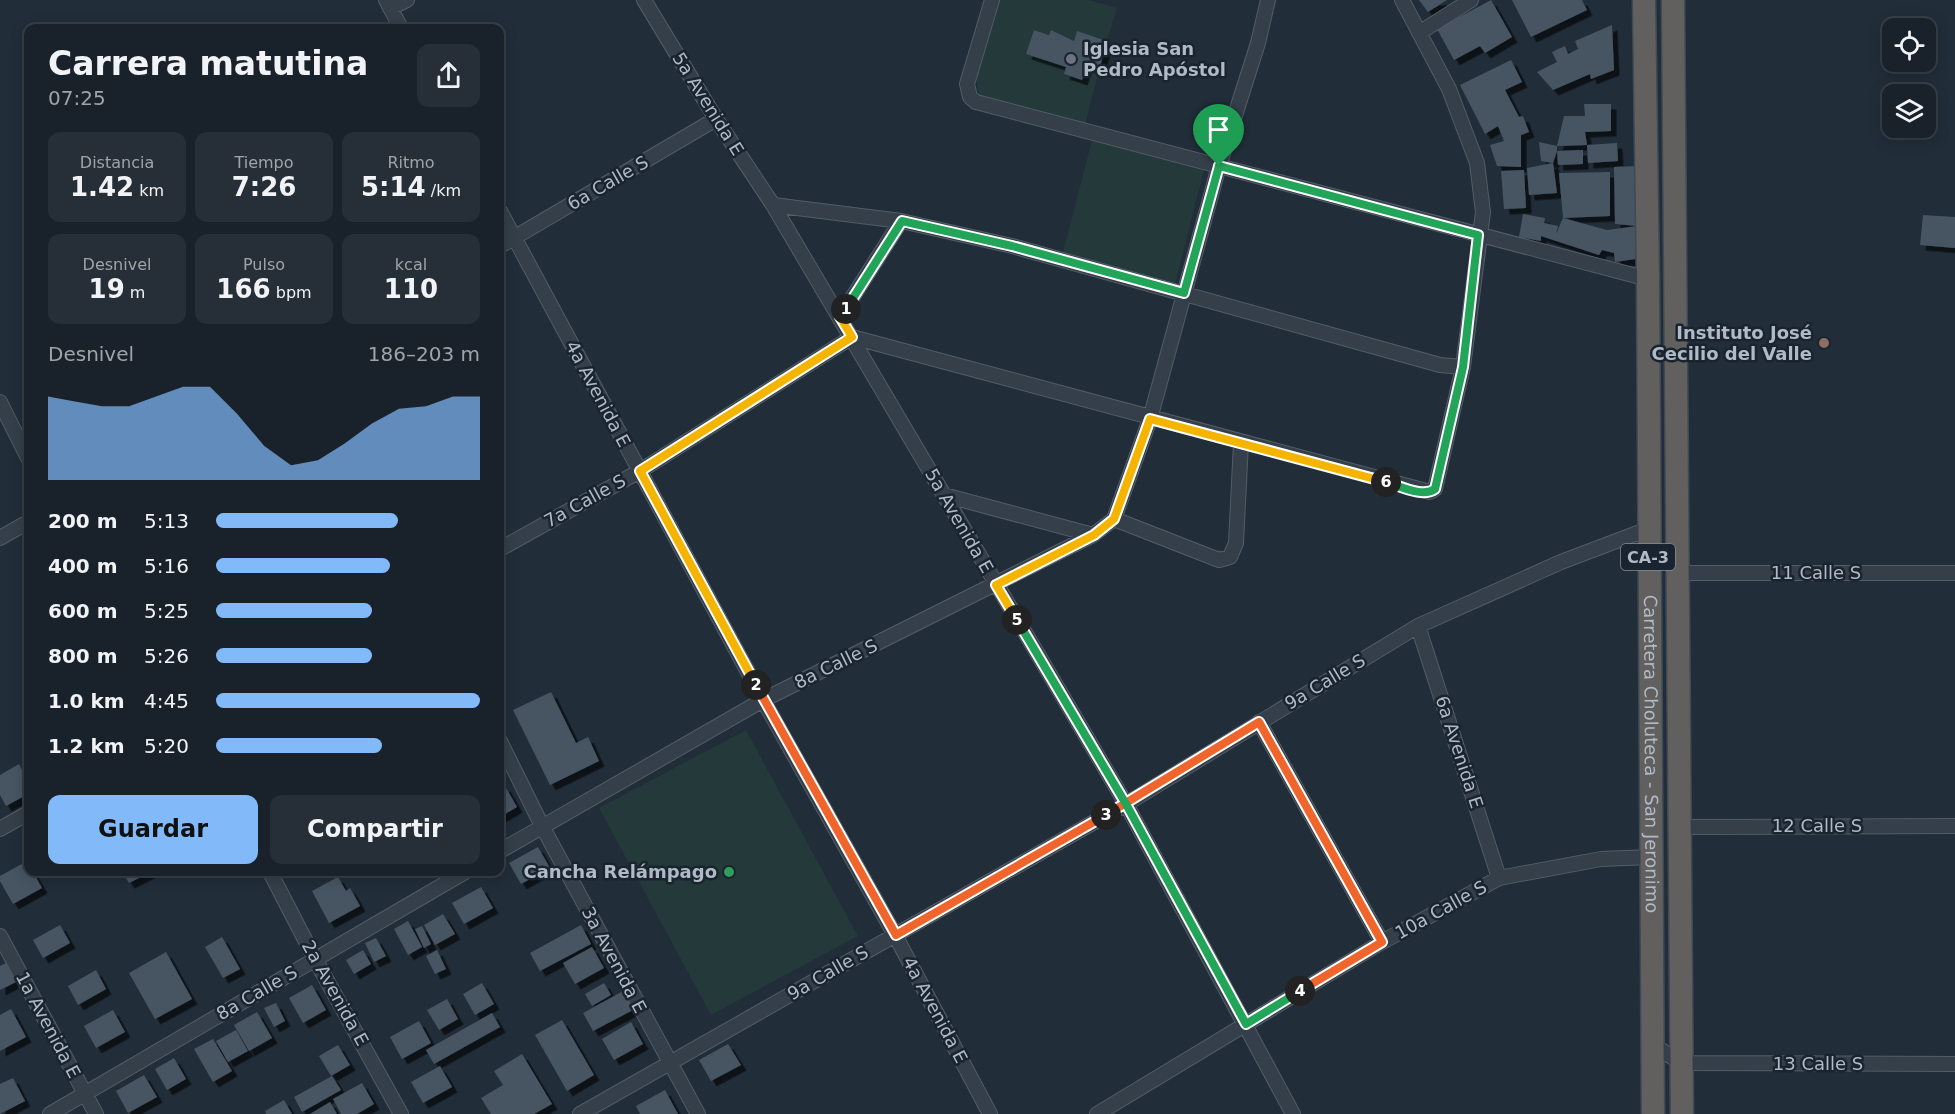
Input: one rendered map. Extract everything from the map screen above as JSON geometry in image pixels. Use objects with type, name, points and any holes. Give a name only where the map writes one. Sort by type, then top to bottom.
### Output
[{"type":"highway","name":"Carretera Choluteca - San Jeronimo","points":[[1644,0],[1653,1114]]},
{"type":"highway","name":"Carretera Choluteca - San Jeronimo","points":[[1673,0],[1682,1114]]},
{"type":"street","points":[[399,24],[388,4],[406,0]]},
{"type":"street","name":"5a Avenida E","points":[[644,0],[716,119],[773,205],[1126,804],[1293,1114]]},
{"type":"street","points":[[992,0],[967,84],[970,97],[976,102],[1648,279]]},
{"type":"street","points":[[1241,443],[1236,543],[1230,557],[1220,560],[1114,519],[1150,419],[1219,166],[1258,43],[1268,0]]},
{"type":"street","points":[[852,337],[1423,492],[1435,489],[1463,367],[1478,235],[1483,212],[1477,163],[1449,89],[1402,0]]},
{"type":"street","points":[[1419,33],[1471,0]]},
{"type":"street","name":"6a Calle S","points":[[504,243],[716,119]]},
{"type":"street","points":[[773,205],[902,221],[1012,246],[1440,365],[1463,367]]},
{"type":"street","name":"4a Avenida E","points":[[504,218],[764,700],[896,935],[990,1114]]},
{"type":"street","points":[[840,317],[902,221]]},
{"type":"street","name":"7a Calle S","points":[[504,547],[640,471],[852,337]]},
{"type":"street","points":[[0,402],[24,450]]},
{"type":"street","points":[[944,495],[1094,535]]},
{"type":"street","name":"8a Calle S","points":[[504,849],[764,700],[1094,535],[1114,519]]},
{"type":"street","points":[[0,538],[24,524]]},
{"type":"street","name":"9a Calle S","points":[[580,1114],[1126,804],[1418,626],[1561,562],[1648,530]]},
{"type":"street","name":"11 Calle S","points":[[1677,573],[1955,573]]},
{"type":"street","name":"6a Avenida E","points":[[1418,626],[1499,878]]},
{"type":"street","points":[[1259,722],[1382,942]]},
{"type":"street","name":"3a Avenida E","points":[[504,749],[542,826],[698,1114]]},
{"type":"street","points":[[0,829],[24,815]]},
{"type":"street","name":"12 Calle S","points":[[1679,827],[1955,826]]},
{"type":"street","name":"10a Calle S","points":[[1097,1114],[1382,942],[1499,878],[1601,859],[1651,857]]},
{"type":"street","name":"2a Avenida E","points":[[272,876],[401,1114]]},
{"type":"street","name":"8a Calle S","points":[[50,1114],[458,876]]},
{"type":"street","name":"1a Avenida E","points":[[0,936],[96,1114]]},
{"type":"street","points":[[1652,1044],[1681,1063]]},
{"type":"street","name":"13 Calle S","points":[[1681,1063],[1955,1064]]},
{"type":"green space","points":[[996,0],[1089,0],[1117,8],[1107,41],[1077,31],[1074,41],[1051,30],[1049,35],[1034,30],[1026,54],[1066,67],[1064,74],[1082,80],[1088,63],[1100,67],[1085,125],[981,97],[977,88],[978,64]]},
{"type":"green space","points":[[1092,140],[1204,170],[1175,284],[1063,252]]},
{"type":"green space","name":"Cancha Relámpago","points":[[746,730],[858,936],[711,1015],[599,808]]},
{"type":"building","points":[[1419,0],[1447,0],[1428,12]]},
{"type":"building","points":[[1491,0],[1512,37],[1485,53],[1480,46],[1454,60],[1437,29]]},
{"type":"building","points":[[1512,0],[1582,0],[1587,10],[1531,37]]},
{"type":"building","points":[[1612,25],[1614,70],[1591,79],[1590,74],[1553,90],[1537,72],[1557,62],[1552,52],[1565,46],[1568,54],[1578,49],[1575,41]]},
{"type":"building","name":"Iglesia San Pedro Apóstol","points":[[1034,30],[1049,35],[1051,30],[1074,41],[1077,31],[1107,41],[1100,67],[1088,63],[1082,80],[1064,74],[1066,67],[1026,54]]},
{"type":"building","points":[[1511,60],[1522,82],[1505,90],[1519,117],[1523,116],[1529,132],[1521,135],[1521,167],[1497,166],[1490,145],[1504,141],[1498,126],[1485,134],[1460,85]]},
{"type":"building","points":[[1584,104],[1611,104],[1611,131],[1585,132],[1587,145],[1557,146],[1564,116],[1585,116]]},
{"type":"building","points":[[1539,142],[1557,146],[1553,163],[1541,161]]},
{"type":"building","points":[[1617,143],[1618,161],[1588,163],[1587,145]]},
{"type":"building","points":[[1583,150],[1583,164],[1558,165],[1557,151]]},
{"type":"building","points":[[1553,163],[1557,193],[1529,195],[1527,168]]},
{"type":"building","points":[[1638,166],[1638,226],[1615,224],[1614,167]]},
{"type":"building","points":[[1524,170],[1526,208],[1504,209],[1501,171]]},
{"type":"building","points":[[1610,172],[1610,216],[1563,218],[1559,173]]},
{"type":"building","points":[[1523,214],[1545,218],[1544,223],[1558,226],[1556,234],[1563,218],[1607,230],[1638,226],[1642,258],[1615,262],[1614,253],[1602,250],[1599,255],[1541,236],[1541,241],[1519,237]]},
{"type":"building","points":[[1923,215],[1955,217],[1955,248],[1920,245]]},
{"type":"building","points":[[551,692],[576,743],[588,737],[599,761],[550,785],[513,710]]},
{"type":"building","points":[[19,764],[24,774],[24,796],[6,806],[0,795],[0,775]]},
{"type":"building","points":[[504,787],[517,807],[504,815]]},
{"type":"building","points":[[538,847],[550,868],[521,884],[509,863]]},
{"type":"building","points":[[24,863],[24,876],[35,876],[42,888],[13,904],[0,881],[0,876]]},
{"type":"building","points":[[125,876],[143,876],[129,883]]},
{"type":"building","points":[[338,877],[346,891],[350,888],[360,906],[329,923],[312,891]]},
{"type":"building","points":[[481,887],[493,908],[464,924],[452,903]]},
{"type":"building","points":[[443,914],[455,934],[435,945],[424,925]]},
{"type":"building","points":[[408,921],[422,947],[408,955],[394,929]]},
{"type":"building","points":[[60,925],[70,943],[43,958],[33,940]]},
{"type":"building","points":[[581,925],[591,944],[540,971],[530,953]]},
{"type":"building","points":[[422,926],[431,944],[424,948],[415,929]]},
{"type":"building","points":[[222,937],[240,969],[223,978],[205,947]]},
{"type":"building","points":[[376,938],[386,956],[374,962],[365,943]]},
{"type":"building","points":[[592,947],[604,968],[575,984],[563,963]]},
{"type":"building","points":[[363,950],[371,964],[354,974],[346,960]]},
{"type":"building","points":[[437,950],[446,969],[435,974],[426,956]]},
{"type":"building","points":[[166,952],[192,999],[155,1019],[129,973]]},
{"type":"building","points":[[6,963],[16,982],[0,990],[0,966]]},
{"type":"building","points":[[96,970],[106,989],[78,1005],[68,986]]},
{"type":"building","points":[[482,983],[494,1004],[475,1015],[463,994]]},
{"type":"building","points":[[604,983],[611,995],[592,1006],[585,994]]},
{"type":"building","points":[[312,985],[326,1010],[303,1023],[289,998]]},
{"type":"building","points":[[625,990],[635,1009],[593,1031],[583,1013]]},
{"type":"building","points":[[447,999],[458,1019],[439,1030],[427,1010]]},
{"type":"building","points":[[276,1003],[285,1021],[274,1027],[264,1008]]},
{"type":"building","points":[[11,1009],[26,1037],[0,1051],[0,1015]]},
{"type":"building","points":[[113,1010],[125,1032],[96,1048],[84,1026]]},
{"type":"building","points":[[257,1012],[272,1038],[249,1051],[234,1025]]},
{"type":"building","points":[[492,1013],[500,1027],[434,1064],[426,1050]]},
{"type":"building","points":[[562,1020],[594,1075],[567,1091],[535,1035]]},
{"type":"building","points":[[419,1021],[431,1043],[402,1059],[390,1037]]},
{"type":"building","points":[[631,1022],[643,1044],[614,1060],[602,1039]]},
{"type":"building","points":[[236,1030],[248,1051],[228,1062],[216,1041]]},
{"type":"building","points":[[213,1039],[232,1071],[213,1082],[194,1049]]},
{"type":"building","points":[[728,1044],[741,1065],[711,1081],[699,1060]]},
{"type":"building","points":[[338,1045],[350,1065],[331,1076],[319,1056]]},
{"type":"building","points":[[522,1054],[552,1104],[534,1114],[491,1114],[481,1098],[503,1085],[494,1071]]},
{"type":"building","points":[[174,1058],[186,1079],[167,1090],[155,1069]]},
{"type":"building","points":[[440,1066],[452,1087],[423,1103],[411,1082]]},
{"type":"building","points":[[144,1075],[157,1097],[128,1113],[116,1091]]},
{"type":"building","points":[[332,1076],[341,1090],[302,1112],[294,1097]]},
{"type":"building","points":[[13,1078],[25,1101],[0,1114],[0,1084]]},
{"type":"building","points":[[362,1083],[374,1104],[357,1114],[341,1114],[333,1099]]},
{"type":"building","points":[[665,1090],[678,1114],[640,1114],[636,1106]]},
{"type":"building","points":[[284,1100],[292,1114],[266,1114],[265,1111]]},
{"type":"building","points":[[330,1102],[337,1114],[310,1114]]},
{"type":"place","name":"Iglesia San Pedro Apóstol","points":[[1071,59]]},
{"type":"place","name":"Instituto José Cecilio del Valle","points":[[1824,343]]},
{"type":"place","name":"Cancha Relámpago","points":[[729,872]]},
{"type":"route","points":[[1219,166],[1184,293],[1012,246],[902,221],[840,317],[852,337],[640,471],[764,700],[896,935],[1126,804],[1259,722],[1382,942],[1246,1024],[1126,804],[996,585],[1094,535],[1114,519],[1150,419],[1423,492],[1435,489],[1463,367],[1478,235],[1219,166]]}]
